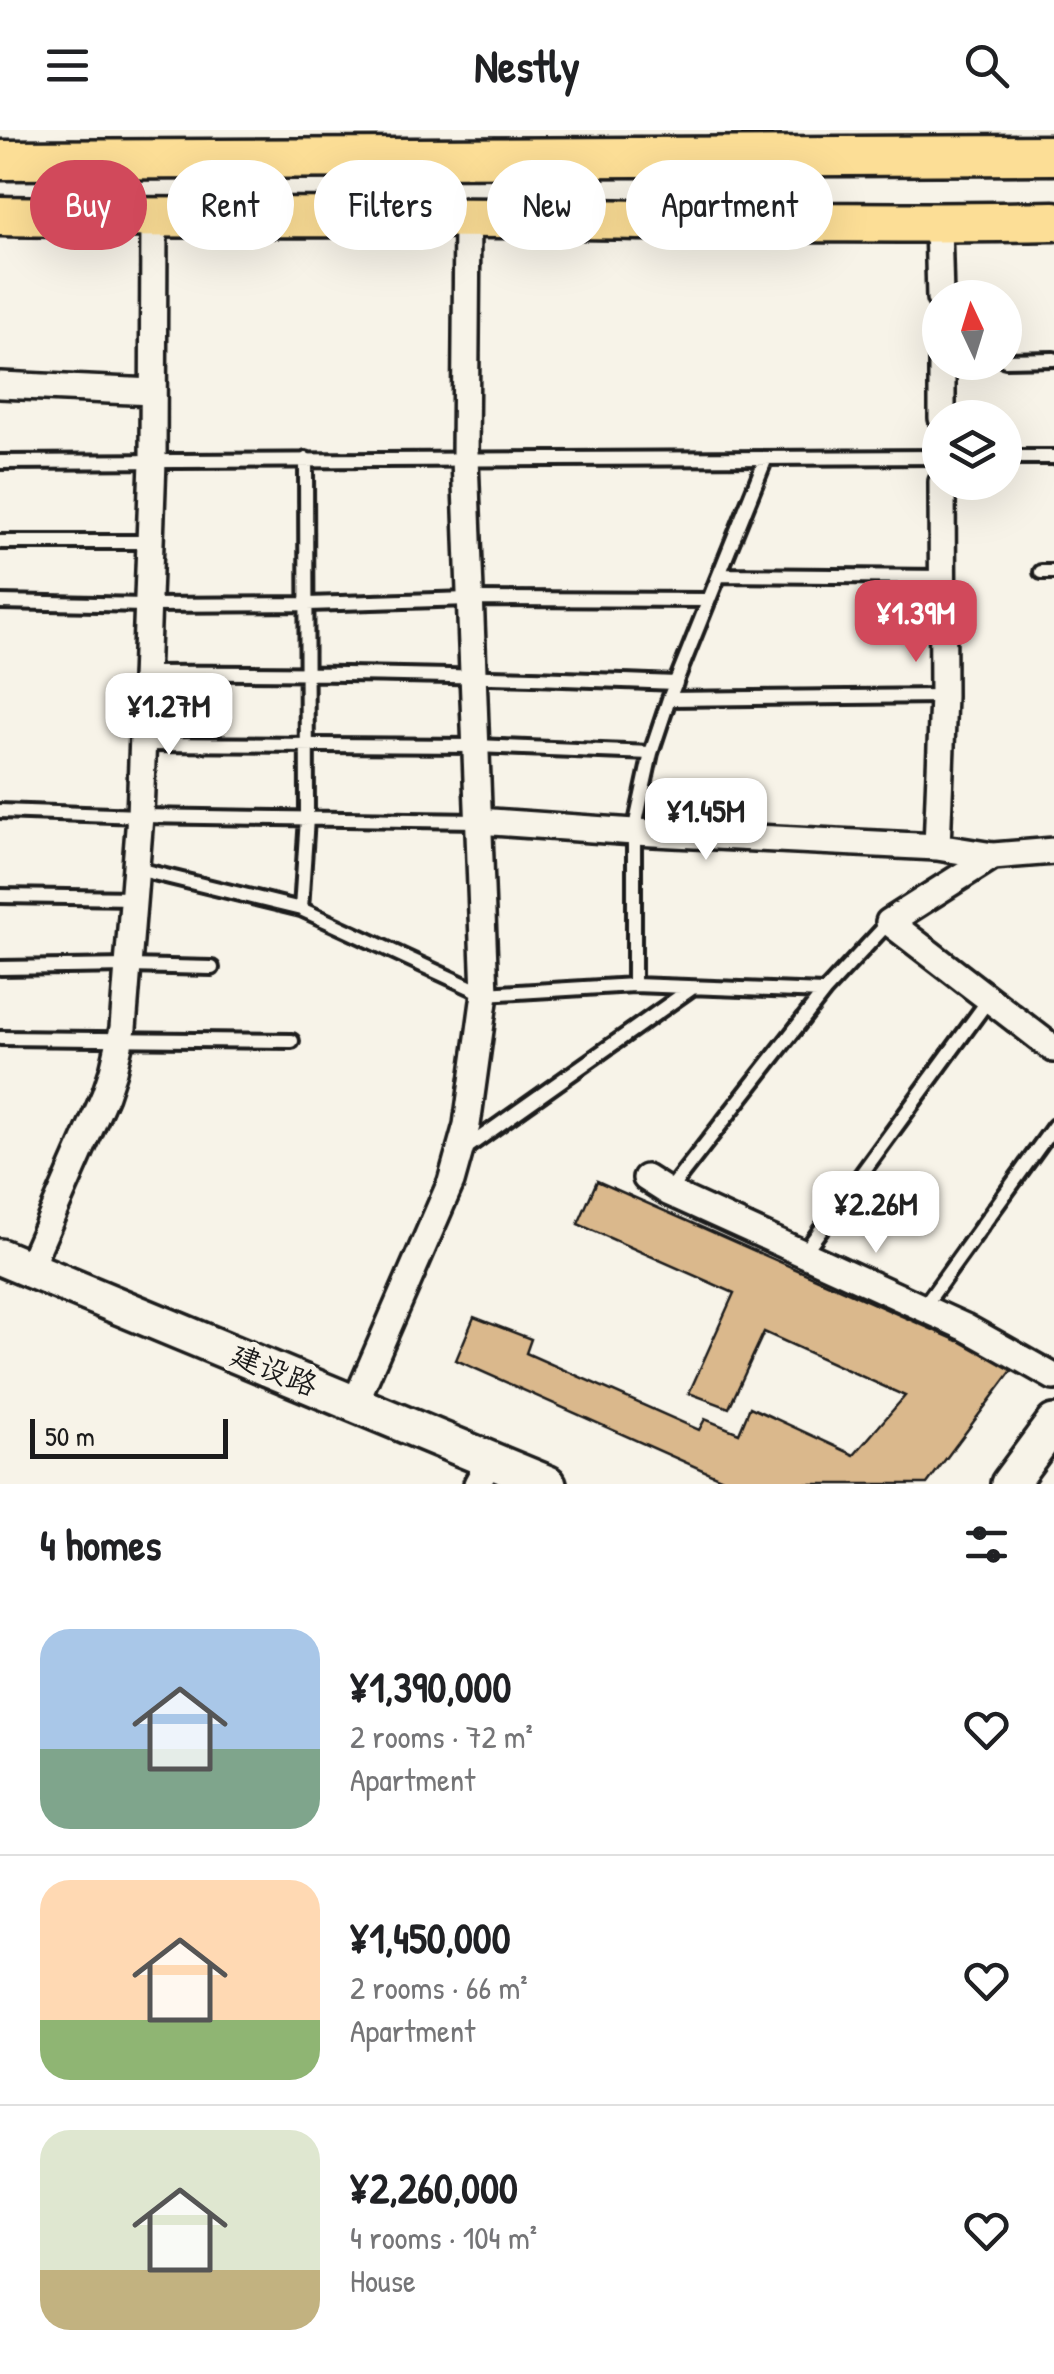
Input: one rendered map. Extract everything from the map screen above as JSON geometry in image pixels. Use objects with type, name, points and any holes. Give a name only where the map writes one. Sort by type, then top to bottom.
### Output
[{"type":"main road","points":[[0,160],[710,144],[1054,155]]},
{"type":"main road","points":[[0,216],[938,224],[1054,221]]},
{"type":"street","points":[[14,1262],[105,1095],[121,1038],[140,816],[152,460],[154,218]]},
{"type":"street","points":[[354,1402],[460,1153],[485,994],[469,599],[468,218]]},
{"type":"street","points":[[938,224],[940,280]]},
{"type":"street","points":[[0,385],[153,392]]},
{"type":"street","points":[[937,847],[943,696],[942,500]]},
{"type":"street","points":[[478,821],[937,847],[994,856],[1054,850]]},
{"type":"street","points":[[994,856],[889,922],[1054,1049]]},
{"type":"street","points":[[646,1178],[668,1192],[978,1334],[1054,1376]]},
{"type":"street","name":"建设路","points":[[14,1262],[354,1402],[484,1472],[548,1484]]},
{"type":"street","points":[[1009,1484],[1054,1423]]},
{"type":"lane","points":[[1022,360],[1054,360]]},
{"type":"lane","points":[[1022,457],[1054,456]]},
{"type":"lane","points":[[0,462],[922,457]]},
{"type":"lane","points":[[634,985],[634,832],[651,753],[766,458]]},
{"type":"lane","points":[[301,909],[307,744],[306,459]]},
{"type":"lane","points":[[0,542],[150,542]]},
{"type":"lane","points":[[719,575],[943,578]]},
{"type":"lane","points":[[0,602],[146,605],[469,599],[709,600]]},
{"type":"lane","points":[[145,673],[306,672],[676,682]]},
{"type":"lane","points":[[669,699],[943,696]]},
{"type":"lane","points":[[142,744],[475,746],[651,753]]},
{"type":"lane","points":[[0,811],[478,821]]},
{"type":"lane","points":[[137,869],[301,909],[485,994],[634,985],[824,992]]},
{"type":"lane","points":[[0,896],[135,898]]},
{"type":"lane","points":[[668,1192],[824,992],[889,922]]},
{"type":"lane","points":[[0,968],[212,968]]},
{"type":"lane","points":[[460,1153],[692,988]]},
{"type":"lane","points":[[803,1254],[989,999]]},
{"type":"lane","points":[[0,1038],[292,1041]]},
{"type":"lane","points":[[922,1308],[1054,1126]]},
{"type":"building","points":[[597,1181],[958,1341],[965,1334],[1013,1369],[927,1484],[734,1484],[456,1360],[474,1317],[531,1339],[526,1353],[699,1430],[705,1419],[739,1433],[750,1407],[854,1455],[905,1396],[764,1332],[729,1408],[689,1393],[734,1293],[578,1224]]}]
